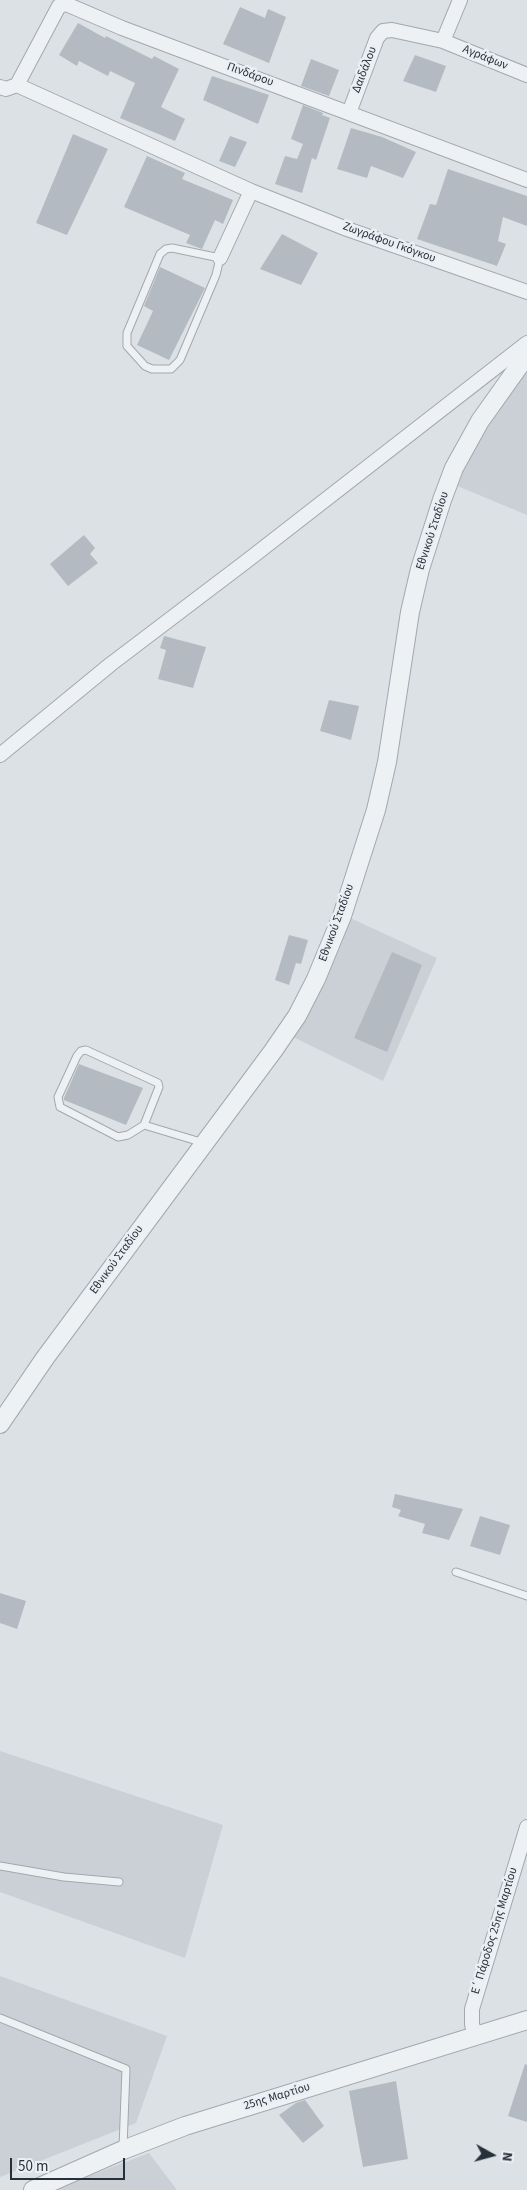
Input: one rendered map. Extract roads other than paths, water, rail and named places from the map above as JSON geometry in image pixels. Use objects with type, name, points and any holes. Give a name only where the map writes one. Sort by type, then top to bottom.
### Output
[{"type":"street","points":[[443,41],[460,0]]},
{"type":"street","name":"Πινδάρου","points":[[17,85],[58,6],[66,4],[122,28],[527,180]]},
{"type":"street","name":"Δαιδάλου","points":[[348,113],[377,38],[382,31],[392,30],[443,41]]},
{"type":"street","name":"Αγράφων","points":[[443,41],[527,75]]},
{"type":"street","points":[[0,87],[6,89],[17,85]]},
{"type":"street","name":"Ζωγράφου Γκόγκου","points":[[17,85],[252,191],[347,228],[527,292]]},
{"type":"street","points":[[220,258],[252,191]]},
{"type":"street","points":[[0,755],[111,664],[527,343]]},
{"type":"street","name":"Εθνικού Σταδίου","points":[[0,1424],[45,1358],[297,1016],[342,916],[376,810],[387,762],[410,612],[420,570],[442,500],[454,468],[480,421],[527,355]]},
{"type":"street","name":"Ε΄ Πάροδος 25ης Μαρτίου","points":[[475,2036],[472,2024],[472,2009],[527,1827]]},
{"type":"street","name":"25ης Μαρτίου","points":[[33,2190],[123,2150],[216,2116],[527,2020]]},
{"type":"lane","points":[[172,248],[220,258],[216,275],[180,360],[171,369],[152,369],[145,366],[126,346],[126,339],[160,254],[166,249],[172,248]]},
{"type":"lane","points":[[86,1050],[158,1083],[160,1087],[144,1125],[128,1136],[118,1137],[60,1107],[58,1097],[81,1051],[86,1050]]},
{"type":"lane","points":[[144,1125],[204,1143]]},
{"type":"lane","points":[[456,1572],[527,1596]]},
{"type":"lane","points":[[0,1866],[64,1877],[120,1882]]},
{"type":"lane","points":[[0,2018],[126,2069],[123,2150]]}]
